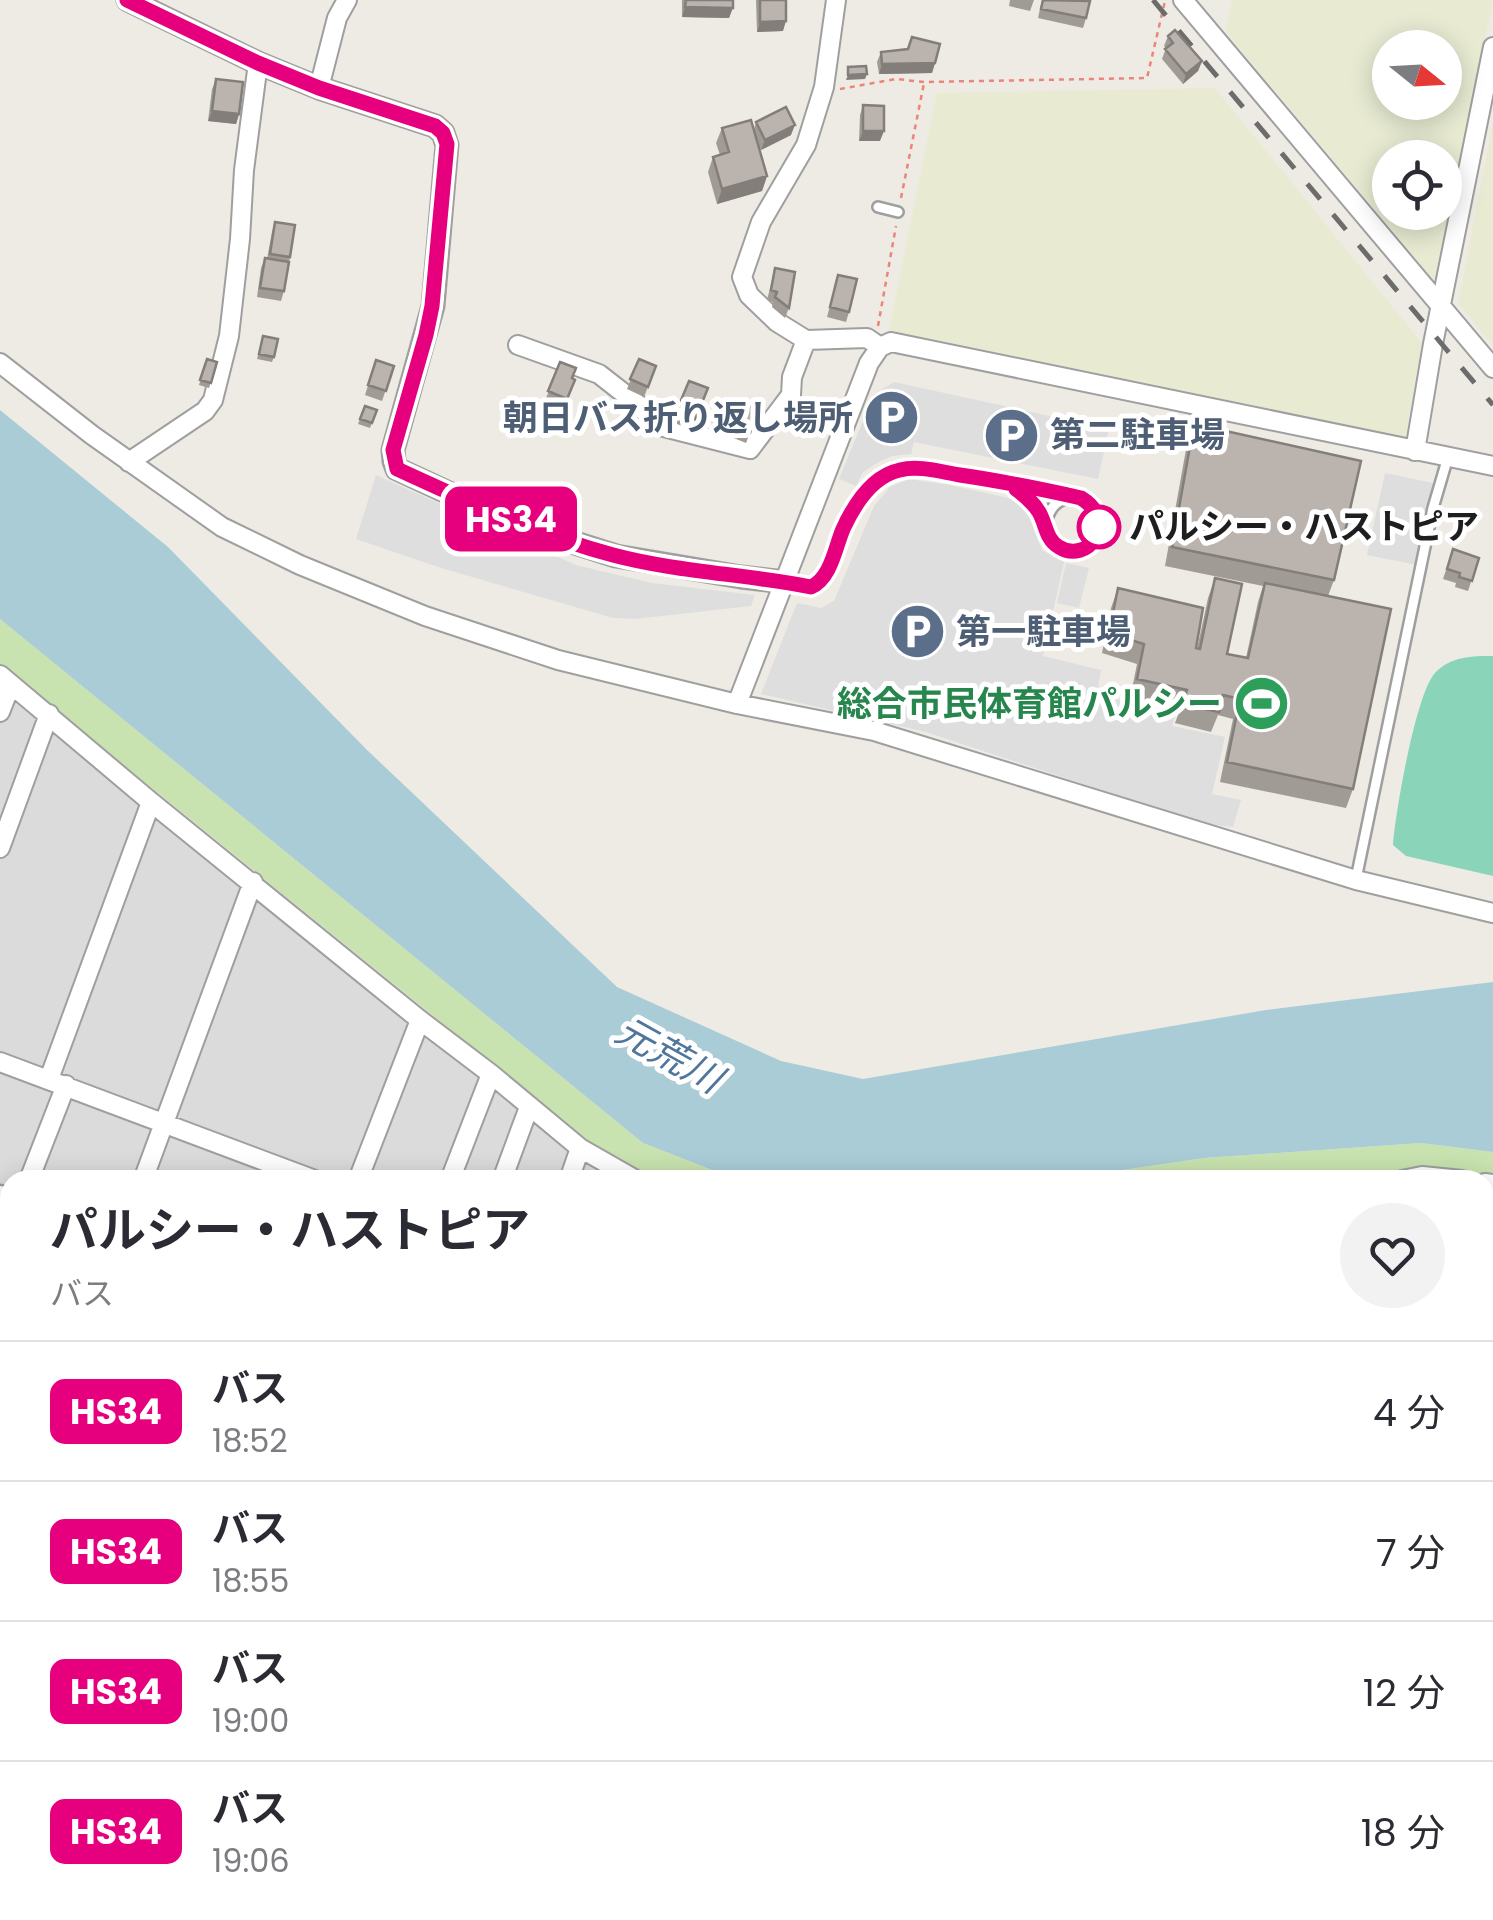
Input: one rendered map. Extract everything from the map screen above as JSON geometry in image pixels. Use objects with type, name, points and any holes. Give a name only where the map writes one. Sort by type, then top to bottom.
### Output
[{"type":"street","points":[[128,0],[258,63],[319,88],[435,126],[443,133],[447,144],[432,306],[393,450],[397,469],[477,506],[616,556],[784,582]]},
{"type":"street","points":[[319,88],[337,18],[347,0]]},
{"type":"street","points":[[836,0],[824,87],[806,145],[761,222],[742,277],[749,295],[777,322],[806,340],[867,338],[880,346]]},
{"type":"street","points":[[1183,0],[1493,368]]},
{"type":"street","points":[[1415,450],[1493,48]]},
{"type":"street","points":[[129,462],[204,411],[213,400],[229,336],[258,63]]},
{"type":"street","points":[[518,345],[599,374],[640,406],[656,425],[750,450],[790,395],[792,377],[806,340]]},
{"type":"street","points":[[738,704],[869,363],[880,346],[890,342],[1493,466]]},
{"type":"street","points":[[0,363],[222,527],[300,565],[425,616],[558,660],[738,704],[874,730],[1356,880],[1493,913]]},
{"type":"street","points":[[0,712],[5,680],[580,1148],[618,1170]]},
{"type":"street","points":[[0,848],[49,714]]},
{"type":"street","points":[[32,1170],[57,1082],[151,802]]},
{"type":"street","points":[[147,1170],[253,882]]},
{"type":"street","points":[[362,1170],[420,1020]]},
{"type":"street","points":[[0,1062],[288,1170]]},
{"type":"street","points":[[454,1170],[491,1074]]},
{"type":"street","points":[[506,1170],[530,1108]]},
{"type":"street","points":[[572,1170],[580,1148]]},
{"type":"lane","points":[[878,207],[898,212]]},
{"type":"lane","points":[[1356,880],[1433,508],[1448,457]]},
{"type":"lane","points":[[784,582],[811,587],[820,583],[846,524],[868,489],[883,476],[901,469],[982,478],[1081,498],[1098,514],[1095,538],[1079,550],[1067,551],[1057,546],[1030,500],[1016,489],[982,478]]},
{"type":"lane","points":[[1045,526],[1056,502],[1068,497],[1081,498]]},
{"type":"path","points":[[824,87],[836,90],[896,79],[924,82],[1147,78],[1166,0]]},
{"type":"shaded area","points":[[1232,0],[1493,0],[1462,157],[1462,140],[1372,140],[1372,206],[1225,31]]},
{"type":"shaded area","points":[[1215,88],[1422,343],[1405,438],[889,330],[937,93]]},
{"type":"shaded area","points":[[1493,122],[1493,345],[1458,304]]},
{"type":"shaded area","points":[[1392,230],[1448,230],[1437,284]]},
{"type":"shaded area","name":"第二駐車場","points":[[894,382],[1109,429],[1098,479],[914,442],[911,454],[877,463],[863,472],[856,486],[839,479],[874,394]]},
{"type":"shaded area","points":[[1385,473],[1433,483],[1417,565],[1367,555]]},
{"type":"shaded area","points":[[376,475],[576,565],[652,583],[755,595],[751,606],[613,618],[441,568],[356,539]]},
{"type":"shaded area","name":"第一駐車場","points":[[909,479],[1012,499],[1025,507],[1042,550],[1064,562],[1043,656],[1101,670],[1097,695],[1176,712],[1172,726],[1225,737],[1212,794],[1241,800],[1233,827],[1204,824],[926,732],[761,694],[797,603],[821,608],[834,601],[874,506],[890,487]]},
{"type":"shaded area","points":[[1066,563],[1089,568],[1079,608],[1057,603]]},
{"type":"shaded area","points":[[0,666],[626,1170],[0,1170]]},
{"type":"green space","points":[[0,619],[643,1143],[712,1170],[620,1167],[0,665]]},
{"type":"green space","points":[[1493,656],[1493,876],[1406,856],[1393,845],[1408,755],[1428,685],[1448,663]]},
{"type":"green space","points":[[1421,1143],[1493,1152],[1493,1170],[1123,1170],[1204,1158]]},
{"type":"water","name":"元荒川","points":[[0,410],[168,547],[366,749],[617,987],[781,1061],[863,1079],[1266,1010],[1493,982],[1493,1152],[1421,1143],[1204,1158],[1123,1170],[712,1170],[643,1143],[0,619]]},
{"type":"building","points":[[686,0],[733,0],[733,8],[685,7]]},
{"type":"building","points":[[760,0],[786,0],[786,21],[760,22]]},
{"type":"building","points":[[1043,0],[1090,1],[1086,18],[1041,9]]},
{"type":"building","points":[[1175,30],[1202,61],[1186,74],[1165,49],[1173,43],[1168,36]]},
{"type":"building","points":[[912,37],[940,44],[935,63],[882,64],[881,52],[908,49]]},
{"type":"building","points":[[866,66],[867,74],[848,75],[848,67]]},
{"type":"building","points":[[216,79],[243,82],[239,114],[212,111]]},
{"type":"building","points":[[863,105],[884,106],[884,131],[863,131]]},
{"type":"building","points":[[786,107],[795,125],[765,140],[756,122]]},
{"type":"building","points":[[751,120],[767,176],[722,189],[713,157],[729,152],[722,128]]},
{"type":"building","points":[[275,222],[295,225],[290,257],[270,254]]},
{"type":"building","points":[[265,258],[289,262],[284,291],[260,288]]},
{"type":"building","points":[[775,268],[795,272],[789,308],[771,290]]},
{"type":"building","points":[[838,275],[857,279],[849,312],[830,307]]},
{"type":"building","points":[[263,336],[278,339],[274,357],[259,354]]},
{"type":"building","points":[[207,359],[217,362],[211,383],[200,380]]},
{"type":"building","points":[[639,359],[656,366],[648,387],[630,379]]},
{"type":"building","points":[[376,360],[394,366],[386,391],[368,385]]},
{"type":"building","points":[[560,362],[576,368],[567,399],[548,391]]},
{"type":"building","points":[[689,381],[708,388],[695,420],[676,412]]},
{"type":"building","points":[[720,400],[734,406],[727,423],[713,417]]},
{"type":"building","points":[[740,403],[759,410],[750,433],[734,427]]},
{"type":"building","points":[[365,406],[377,410],[372,423],[360,419]]},
{"type":"building","points":[[1194,424],[1361,461],[1334,580],[1172,547]]},
{"type":"building","points":[[1453,549],[1479,558],[1472,581],[1447,569]]},
{"type":"building","name":"総合市民体育館パルシー","points":[[1215,578],[1242,584],[1227,654],[1248,658],[1265,583],[1391,609],[1353,789],[1227,762],[1240,699],[1223,695],[1219,712],[1182,704],[1187,690],[1137,679],[1144,644],[1109,633],[1118,588],[1203,608],[1196,648],[1200,649]]},
{"type":"railway","points":[[1153,0],[1493,405]]},
{"type":"bus line","name":"HS34","points":[[127,0],[258,63],[319,88],[435,126],[443,133],[447,144],[432,306],[393,450],[397,469],[477,506],[616,556],[811,587],[820,583],[846,524],[868,489],[883,476],[901,469],[982,478],[1081,498],[1098,514],[1095,538],[1079,550],[1067,551],[1057,546],[1030,500],[1016,489]]},
{"type":"place","name":"朝日バス折り返し場所","points":[[892,418]]},
{"type":"place","name":"第二駐車場","points":[[1011,435]]},
{"type":"place","name":"パルシー・ハストピア","points":[[1099,527]]},
{"type":"place","name":"第一駐車場","points":[[917,632]]},
{"type":"place","name":"総合市民体育館パルシー","points":[[1261,704]]}]
